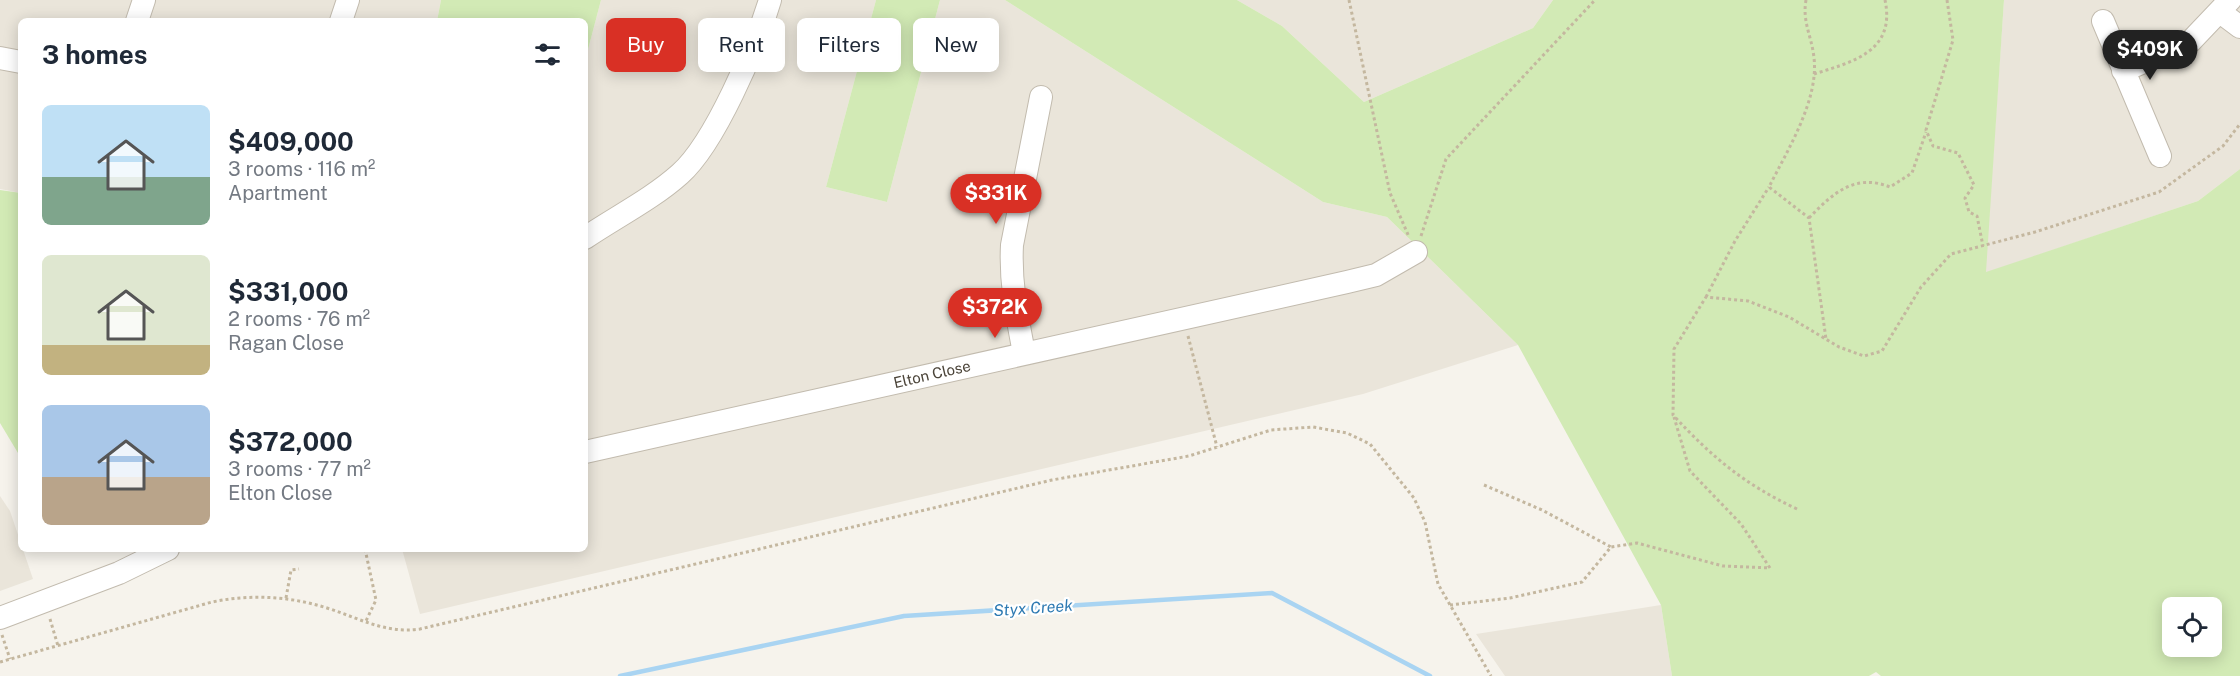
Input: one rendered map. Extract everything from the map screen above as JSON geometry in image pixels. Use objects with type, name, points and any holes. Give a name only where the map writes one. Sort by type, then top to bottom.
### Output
[{"type":"street","points":[[138,18],[144,0]]},
{"type":"street","points":[[342,18],[348,0]]},
{"type":"street","points":[[588,236],[680,174],[701,153],[725,107],[770,0]]},
{"type":"street","points":[[2123,70],[2190,42],[2225,6],[2240,27]]},
{"type":"street","points":[[2103,21],[2160,156]]},
{"type":"street","points":[[0,58],[18,61]]},
{"type":"street","points":[[1024,353],[1012,292],[1012,245],[1041,97]]},
{"type":"street","name":"Elton Close","points":[[588,451],[1366,277],[1396,265],[1416,252]]},
{"type":"street","points":[[1,626],[45,603],[119,573],[162,552]]},
{"type":"path","points":[[1349,0],[1390,193],[1416,252]]},
{"type":"path","points":[[1416,252],[1446,159],[1595,0]]},
{"type":"path","points":[[1484,485],[1542,510],[1611,547],[1637,543],[1723,566],[1770,568],[1741,525],[1690,471],[1674,415],[1674,349],[1706,297],[1735,241],[1769,187],[1794,136],[1813,87],[1814,58],[1803,16],[1806,0]]},
{"type":"path","points":[[1814,74],[1862,59],[1881,38],[1887,10],[1885,0]]},
{"type":"path","points":[[1809,218],[1843,188],[1873,180],[1890,188],[1912,173],[1953,40],[1947,0]]},
{"type":"path","points":[[1706,297],[1748,301],[1789,316],[1826,339],[1864,356],[1882,351],[1921,287],[1952,254],[2035,232],[2159,192],[2223,146],[2240,124]]},
{"type":"path","points":[[1926,130],[1934,146],[1958,153],[1974,184],[1965,198],[1969,212],[1977,216],[1983,246]]},
{"type":"path","points":[[1769,187],[1809,218],[1826,339]]},
{"type":"path","points":[[1186,331],[1217,447]]},
{"type":"path","points":[[1674,415],[1710,455],[1759,491],[1797,510]]},
{"type":"path","points":[[0,662],[228,598],[286,598],[327,608],[365,623],[391,630],[420,629],[1052,480],[1175,459],[1271,430],[1302,426],[1340,431],[1370,444],[1380,453],[1420,507],[1436,580],[1491,676]]},
{"type":"path","points":[[1450,605],[1510,598],[1582,582],[1611,547]]},
{"type":"path","points":[[365,623],[374,608],[376,595],[366,552]]},
{"type":"path","points":[[286,598],[291,570],[299,569]]},
{"type":"path","points":[[45,603],[58,646]]},
{"type":"path","points":[[1,626],[10,659]]},
{"type":"shaded area","points":[[0,0],[441,0],[438,18],[18,18],[18,192],[0,189]]},
{"type":"shaded area","points":[[601,0],[876,0],[871,18],[797,18],[797,72],[857,72],[826,187],[887,202],[921,72],[999,72],[999,18],[935,18],[940,0],[1005,0],[1323,202],[1387,217],[1518,345],[1363,394],[420,614],[403,552],[588,552],[588,50]]},
{"type":"shaded area","points":[[1237,0],[1553,0],[1533,28],[1364,102],[1282,26]]},
{"type":"shaded area","points":[[2004,0],[2240,0],[2240,169],[2198,201],[1985,273]]},
{"type":"shaded area","points":[[0,496],[10,511],[18,535],[18,552],[24,552],[33,579],[0,591]]},
{"type":"shaded area","points":[[1661,605],[1672,676],[1505,676],[1476,634]]},
{"type":"green space","points":[[441,0],[601,0],[588,50],[588,18],[438,18]]},
{"type":"green space","points":[[876,0],[940,0],[935,18],[913,18],[913,72],[921,72],[887,202],[826,187],[857,72],[901,72],[901,18],[871,18]]},
{"type":"green space","points":[[1005,0],[1237,0],[1282,26],[1364,102],[1533,28],[1553,0],[2004,0],[1986,272],[2198,201],[2240,169],[2240,676],[1881,676],[1876,672],[1869,676],[1672,676],[1661,605],[1518,345],[1387,217],[1323,202]]},
{"type":"green space","points":[[0,190],[18,193],[18,453],[0,423]]},
{"type":"waterway","name":"Styx Creek","points":[[620,676],[904,616],[1272,593],[1430,676]]}]
